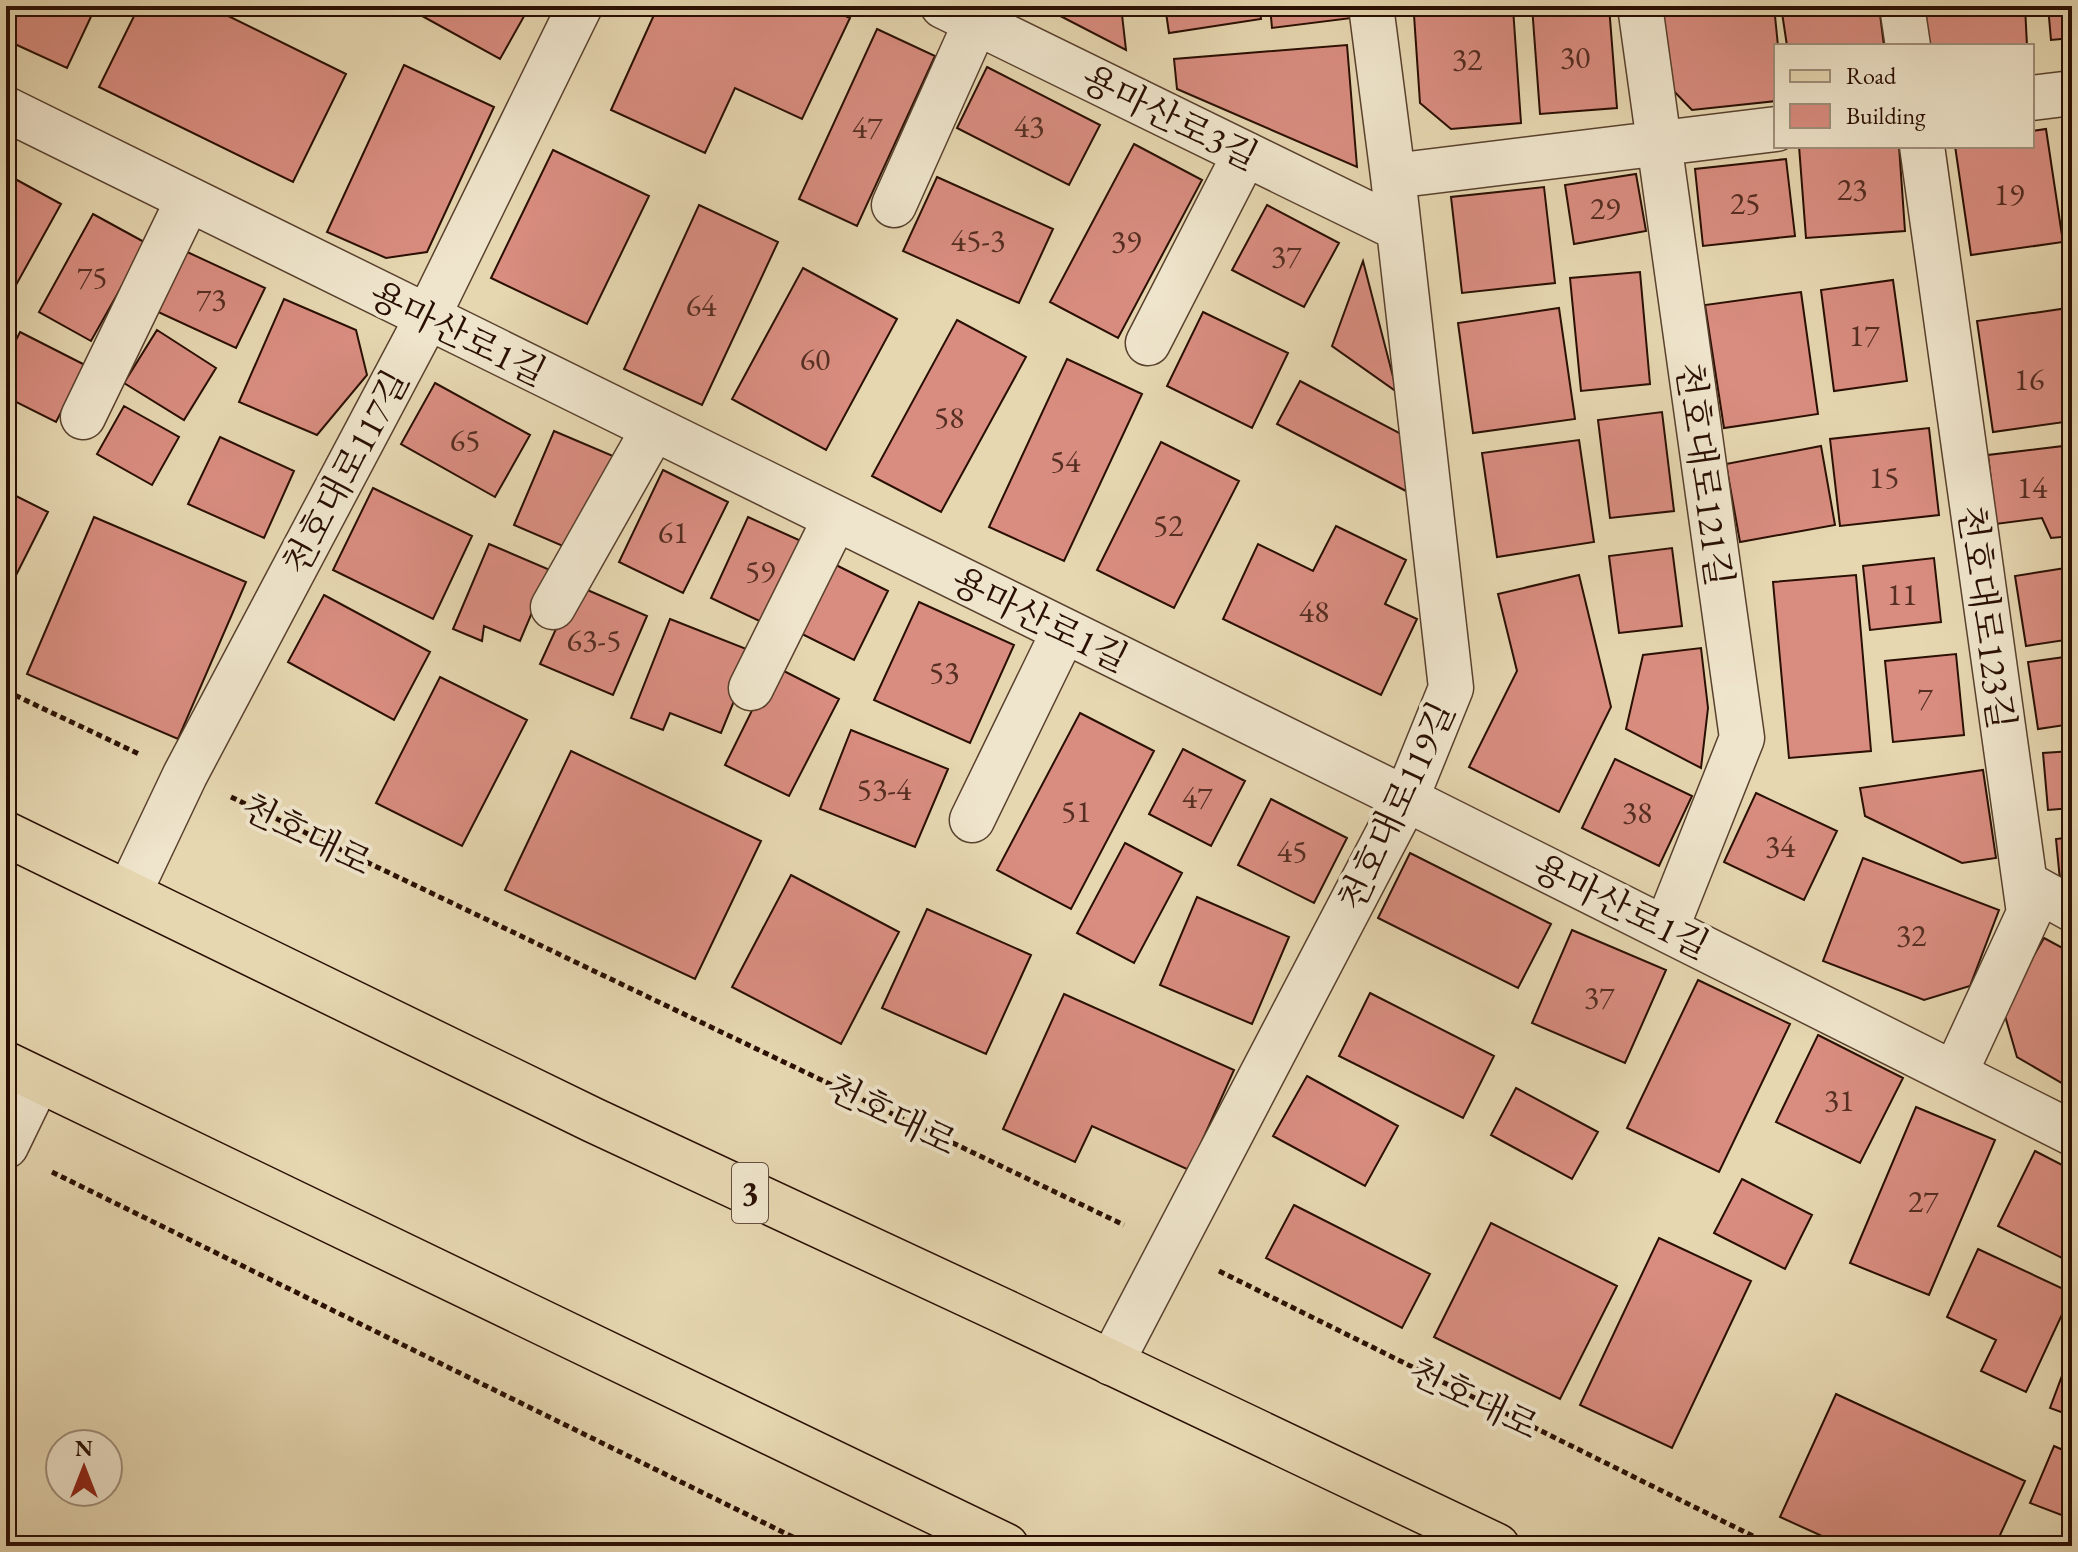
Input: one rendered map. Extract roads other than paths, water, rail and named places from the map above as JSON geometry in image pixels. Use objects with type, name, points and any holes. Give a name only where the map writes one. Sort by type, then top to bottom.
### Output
[{"type":"main road","name":"3","points":[[6,834],[593,1120],[1497,1546]]},
{"type":"main road","points":[[22,1072],[1006,1546]]},
{"type":"street","name":"천호대로117길","points":[[129,893],[185,775],[427,318],[580,6]]},
{"type":"street","name":"천호대로119길","points":[[1111,1363],[1406,799],[1451,688],[1371,6]]},
{"type":"street","name":"천호대로121길","points":[[1640,6],[1742,738],[1666,929]]},
{"type":"street","points":[[1902,6],[1908,44]]},
{"type":"street","points":[[894,205],[959,14]]},
{"type":"street","name":"용마산로3길","points":[[959,14],[1397,228]]},
{"type":"street","points":[[2034,98],[2072,93]]},
{"type":"street","name":"용마산로1길","points":[[6,109],[1406,799],[2072,1133]]},
{"type":"street","points":[[1393,176],[1774,129]]},
{"type":"street","name":"천호대로123길","points":[[1922,148],[2029,913],[1955,1073]]},
{"type":"street","points":[[1148,343],[1245,154]]},
{"type":"street","points":[[83,417],[188,200]]},
{"type":"street","points":[[553,607],[653,430]]},
{"type":"street","points":[[751,688],[835,519]]},
{"type":"street","points":[[972,820],[1064,631]]},
{"type":"street","points":[[2025,883],[2072,909]]},
{"type":"street","points":[[6,1146],[22,1072]]}]
